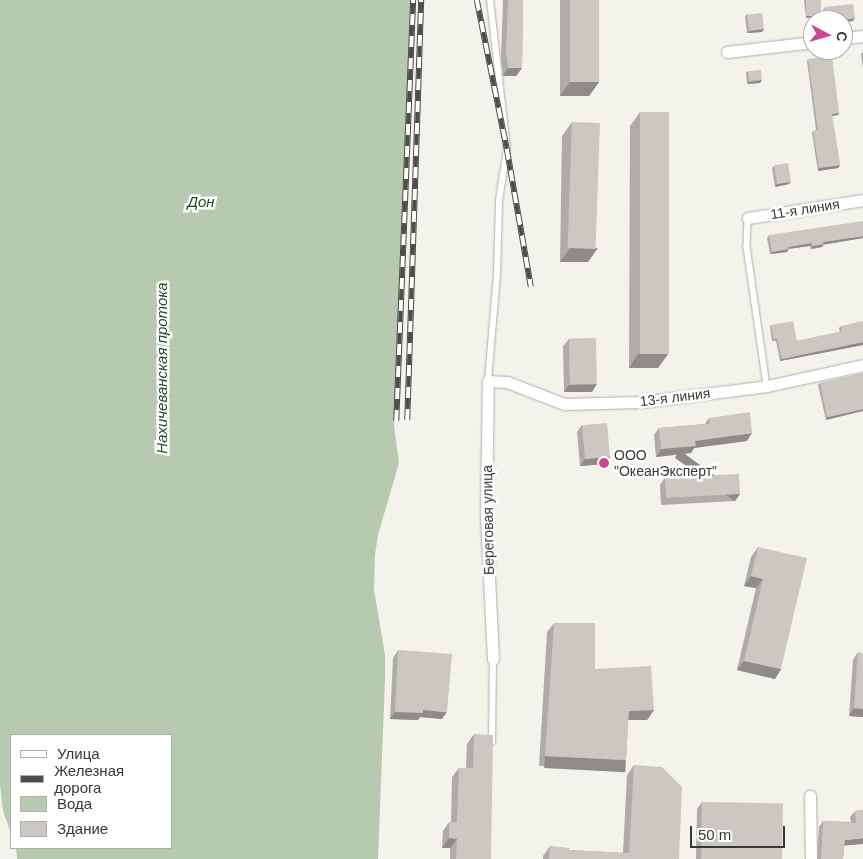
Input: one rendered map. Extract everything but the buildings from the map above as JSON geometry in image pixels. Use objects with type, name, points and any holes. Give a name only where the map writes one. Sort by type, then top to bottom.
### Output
[{"type":"street","points":[[727,52],[803,43]]},
{"type":"street","name":"11-я линия","points":[[748,218],[863,200]]},
{"type":"street","name":"13-я линия","points":[[488,381],[507,382],[564,404],[640,402],[767,386],[863,365]]},
{"type":"street","name":"Береговая улица","points":[[488,381],[486,517],[493,659]]},
{"type":"street","points":[[810,796],[811,859]]},
{"type":"lane","points":[[488,381],[497,274],[498,201],[507,149],[490,0]]},
{"type":"lane","points":[[748,218],[747,248],[767,386]]},
{"type":"lane","points":[[492,754],[493,659]]},
{"type":"water","name":"Дон","points":[[0,0],[411,0],[394,426],[399,463],[378,535],[375,555],[374,590],[385,655],[378,859],[17,859],[16,849],[172,849],[172,734],[10,734],[10,830],[3,811],[0,785]]},
{"type":"railway","points":[[396,421],[413,0]]},
{"type":"railway","points":[[407,420],[421,0]]},
{"type":"railway","points":[[477,0],[507,149],[531,287]]},
{"type":"place","name":"ООО \"ОкеанЭксперт\"","points":[[604,463]]},
{"type":"water label","name":"Нахичеванская протока","points":[[162,368]]}]
